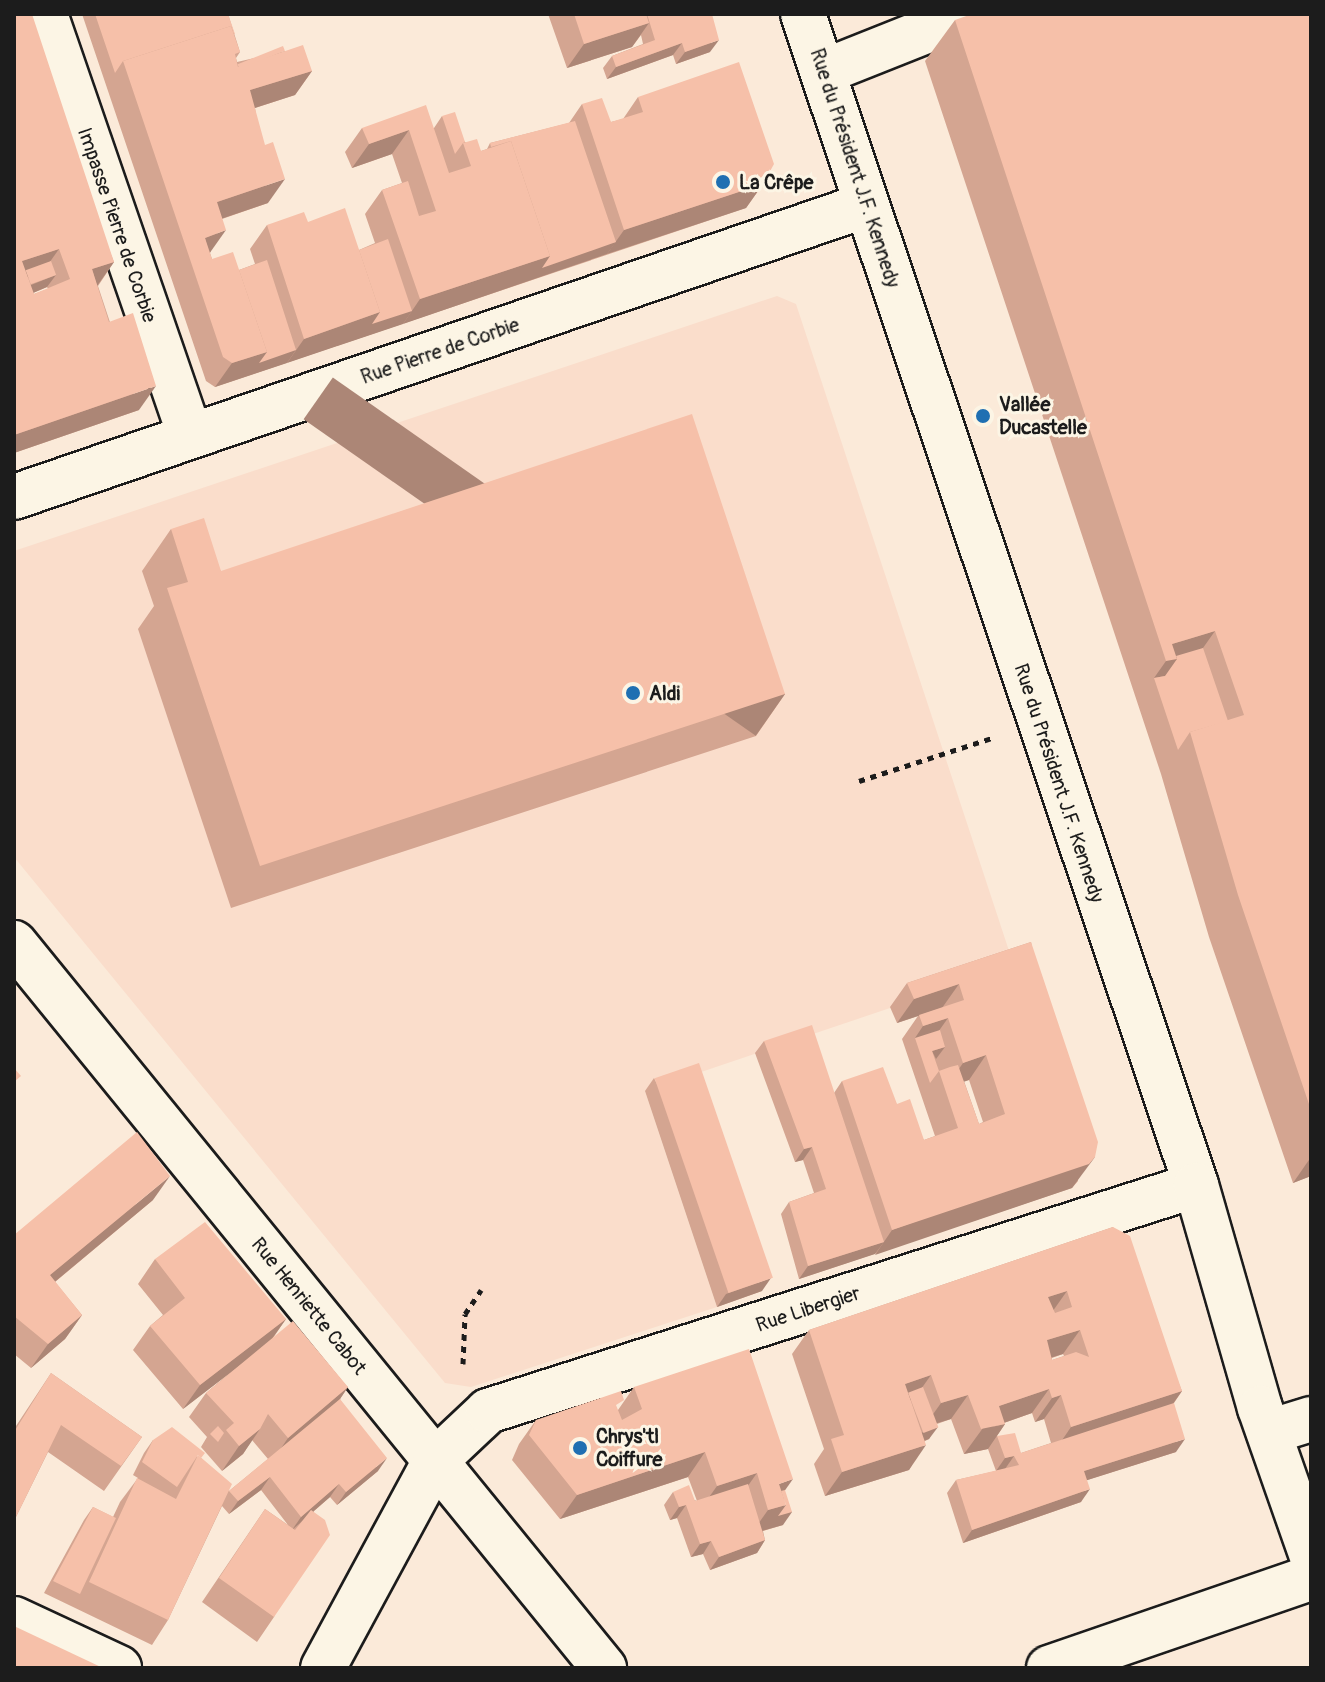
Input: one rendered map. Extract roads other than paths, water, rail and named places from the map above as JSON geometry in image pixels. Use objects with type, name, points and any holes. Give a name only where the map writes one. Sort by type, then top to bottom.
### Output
[{"type":"street","name":"Impasse Pierre de Corbie","points":[[45,14],[190,436]]},
{"type":"street","name":"Rue du Président J.F. Kennedy","points":[[803,14],[1196,1185],[1269,1432],[1302,1494],[1311,1554]]},
{"type":"street","points":[[823,72],[969,14]]},
{"type":"street","name":"Rue Pierre de Corbie","points":[[14,497],[866,205]]},
{"type":"street","name":"Rue Henriette Cabot","points":[[14,943],[604,1668]]},
{"type":"street","name":"Rue Libergier","points":[[323,1668],[435,1461],[488,1411],[1196,1185]]},
{"type":"street","points":[[1269,1432],[1311,1419]]},
{"type":"street","points":[[1049,1668],[1311,1578]]},
{"type":"street","points":[[14,1619],[119,1668]]},
{"type":"place","name":"La Crêpe","points":[[723,182]]},
{"type":"place","name":"Vallée Ducastelle","points":[[983,416]]},
{"type":"place","name":"Aldi","points":[[633,693]]},
{"type":"place","name":"Chrys'tl Coiffure","points":[[580,1448]]}]
